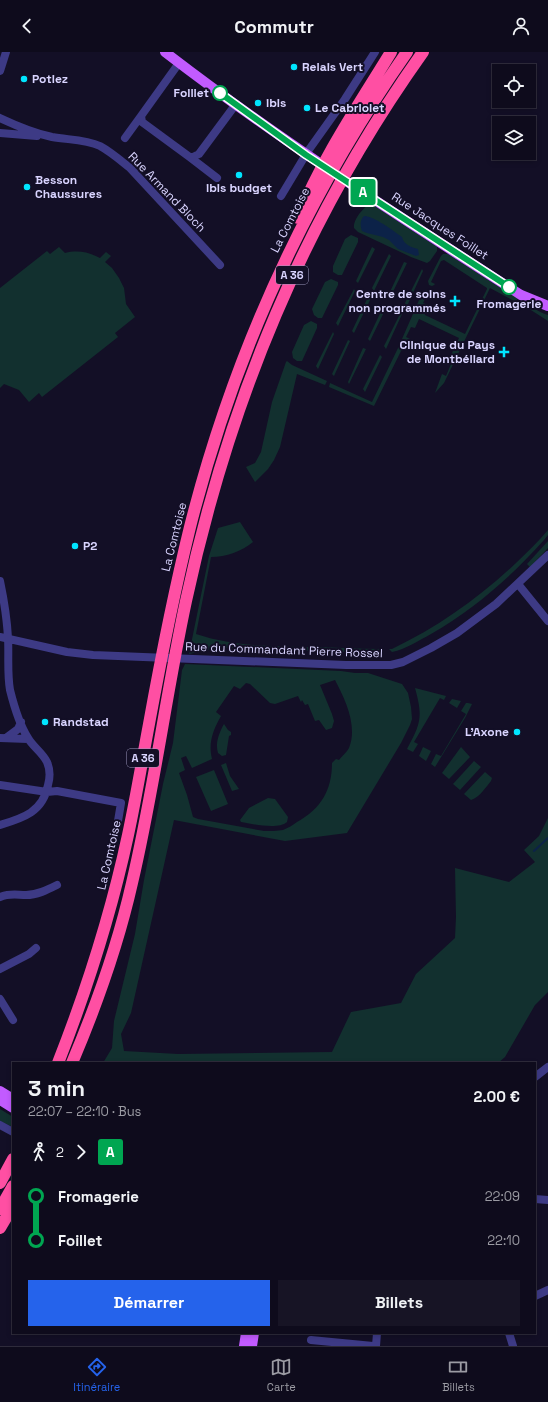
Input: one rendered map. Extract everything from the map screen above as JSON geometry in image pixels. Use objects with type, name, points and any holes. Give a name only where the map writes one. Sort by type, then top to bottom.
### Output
[{"type":"highway","points":[[272,289],[297,222],[318,176],[391,52]]},
{"type":"highway","name":"La Comtoise","points":[[58,1062],[92,973],[117,882],[128,834],[174,593],[197,500],[231,390],[272,289],[300,230],[343,152],[378,94],[407,52]]},
{"type":"highway","name":"A 36","points":[[80,1062],[132,886],[143,836],[172,670],[186,600],[205,521],[228,441],[260,351],[294,271],[327,205],[381,113],[423,52]]},
{"type":"highway","points":[[381,113],[431,52]]},
{"type":"highway","name":"A 36","points":[[72,1062],[93,1015]]},
{"type":"highway","points":[[0,1183],[12,1161]]},
{"type":"highway","points":[[0,1209],[12,1188]]},
{"type":"highway","points":[[0,1228],[12,1208]]},
{"type":"main road","name":"Rue Jacques Foillet","points":[[165,52],[315,161],[521,295],[548,306]]},
{"type":"main road","points":[[0,1091],[12,1098]]},
{"type":"main road","points":[[0,1100],[12,1107]]},
{"type":"main road","points":[[244,1346],[246,1334]]},
{"type":"main road","points":[[252,1346],[254,1334]]},
{"type":"street","points":[[0,71],[6,52]]},
{"type":"street","points":[[281,196],[306,155],[345,99],[375,52]]},
{"type":"street","points":[[125,138],[179,63]]},
{"type":"street","points":[[191,158],[199,154],[236,104]]},
{"type":"street","points":[[142,116],[142,122],[217,178]]},
{"type":"street","name":"Rue Armand Bloch","points":[[0,118],[19,127],[52,137],[74,139],[98,146],[116,156],[130,168],[220,264]]},
{"type":"street","points":[[0,133],[52,137]]},
{"type":"street","name":"Rue du Commandant Pierre Rossel","points":[[4,638],[83,654],[346,665],[397,664],[431,648],[457,633],[496,604],[548,555]]},
{"type":"street","points":[[0,581],[4,600],[4,638],[9,683],[13,700],[28,739],[43,754],[48,763],[50,773],[47,792],[43,801],[38,807],[27,815],[0,825]]},
{"type":"street","points":[[518,584],[548,621]]},
{"type":"street","points":[[0,616],[4,600]]},
{"type":"street","points":[[3,738],[18,729],[21,722]]},
{"type":"street","points":[[3,738],[28,739]]},
{"type":"street","points":[[0,785],[47,792],[57,791],[122,803],[118,821]]},
{"type":"street","points":[[0,897],[4,895],[37,894],[57,885]]},
{"type":"street","points":[[0,969],[30,954],[36,948]]},
{"type":"street","points":[[0,999],[13,1020]]},
{"type":"street","points":[[536,1076],[548,1067]]},
{"type":"street","points":[[0,1125],[12,1131]]},
{"type":"street","points":[[536,1199],[548,1200]]},
{"type":"street","points":[[0,1221],[12,1225]]},
{"type":"street","points":[[536,1296],[548,1290]]},
{"type":"street","points":[[311,1340],[374,1346],[377,1334]]},
{"type":"street","points":[[509,1334],[513,1346]]},
{"type":"green space","points":[[371,203],[437,245],[437,251],[430,261],[427,263],[411,257],[358,232],[354,228],[355,221],[362,210]]},
{"type":"green space","points":[[351,235],[358,238],[358,242],[342,275],[338,275],[333,272],[333,266],[345,239]]},
{"type":"green space","points":[[59,247],[65,253],[83,252],[100,258],[106,252],[111,256],[105,262],[112,268],[119,278],[124,288],[126,304],[135,317],[115,333],[118,337],[42,397],[39,393],[29,402],[19,390],[4,384],[0,388],[0,288],[47,251],[50,254]]},
{"type":"green space","points":[[372,247],[375,249],[358,283],[356,281]]},
{"type":"green space","points":[[389,254],[391,256],[374,291],[372,288]]},
{"type":"green space","points":[[443,254],[449,254],[517,298],[518,303],[490,288],[444,383],[435,393],[442,374],[446,376],[454,357],[451,355],[459,338],[419,319],[415,328],[411,327],[406,337],[410,339],[409,341],[407,342],[402,339],[423,291],[427,290],[432,294],[432,297],[427,295],[423,303],[428,305],[424,312],[425,315],[465,334],[487,289],[444,260],[441,261],[431,282],[435,284],[432,286],[429,285],[428,281]]},
{"type":"green space","points":[[404,262],[407,263],[390,298],[388,296]]},
{"type":"green space","points":[[422,269],[423,271],[407,306],[405,303]]},
{"type":"green space","points":[[331,279],[338,282],[338,285],[322,318],[318,318],[314,315],[312,309],[325,282]]},
{"type":"green space","points":[[354,289],[355,291],[338,326],[336,323]]},
{"type":"green space","points":[[368,297],[371,298],[354,333],[352,331]]},
{"type":"green space","points":[[520,303],[528,305],[548,315],[548,321]]},
{"type":"green space","points":[[384,305],[387,306],[370,341],[368,339]]},
{"type":"green space","points":[[401,312],[402,314],[386,349],[384,346]]},
{"type":"green space","points":[[311,321],[317,324],[317,328],[302,361],[297,361],[293,358],[292,352],[304,325]]},
{"type":"green space","points":[[333,332],[334,334],[318,369],[316,366]]},
{"type":"green space","points":[[348,340],[350,341],[334,376],[332,374]]},
{"type":"green space","points":[[399,346],[404,347],[404,351],[401,351],[374,406],[329,387],[330,383],[372,402]]},
{"type":"green space","points":[[363,348],[366,349],[349,384],[348,382]]},
{"type":"green space","points":[[380,355],[382,357],[365,392],[363,389]]},
{"type":"green space","points":[[287,361],[292,365],[327,381],[325,385],[297,374],[280,447],[268,469],[255,482],[246,467],[255,463],[261,452],[272,402]]},
{"type":"green space","points":[[240,522],[253,542],[234,553],[211,557],[196,634],[223,641],[249,645],[383,649],[383,653],[216,648],[189,654],[209,556],[218,528]]},
{"type":"green space","points":[[548,530],[548,535],[531,554],[491,592],[477,603],[447,624],[412,644],[392,652],[389,649],[392,649],[426,631],[473,600],[516,563]]},
{"type":"green space","points":[[548,541],[548,548],[530,567],[527,564]]},
{"type":"green space","points":[[185,664],[368,673],[402,684],[408,693],[411,707],[412,719],[401,743],[347,833],[285,841],[174,820],[131,1013],[121,1034],[124,1051],[178,1054],[332,1052],[351,1012],[401,1003],[416,974],[455,938],[455,868],[509,882],[535,862],[524,850],[539,836],[548,818],[548,992],[535,1005],[505,1057],[499,1062],[104,1062],[112,1048],[114,1021],[135,934],[163,784],[173,743],[182,670]],"holes":[[[335,680],[346,704],[352,731],[349,748],[339,760],[336,759],[332,763],[330,782],[324,798],[319,805],[305,817],[283,830],[276,831],[264,831],[193,817],[179,773],[185,770],[181,758],[186,756],[192,768],[212,759],[212,737],[221,716],[216,712],[234,686],[240,689],[246,683],[250,684],[270,703],[275,704],[298,696],[301,702],[302,700],[305,705],[308,704],[315,721],[319,720],[326,730],[332,728],[334,721],[320,685]]]},
{"type":"green space","points":[[415,688],[446,696],[444,700],[440,698],[414,742],[418,744],[413,752],[407,749],[418,726],[420,713]]},
{"type":"green space","points":[[452,699],[461,701],[457,708],[449,703]]},
{"type":"green space","points":[[466,703],[472,704],[435,767],[431,764],[436,754],[441,756],[466,714],[461,711]]},
{"type":"green space","points":[[224,724],[231,732],[231,735],[229,736],[226,755],[222,756],[218,753],[217,742]]},
{"type":"green space","points":[[423,747],[431,751],[426,761],[419,756]]},
{"type":"green space","points":[[461,747],[470,757],[449,779],[442,773]]},
{"type":"green space","points":[[474,761],[481,767],[460,790],[453,784]]},
{"type":"green space","points":[[226,763],[230,776],[239,789],[232,791],[221,765]]},
{"type":"green space","points":[[214,770],[228,804],[211,811],[196,777]]},
{"type":"green space","points":[[485,772],[492,778],[491,781],[480,795],[471,800],[464,794]]},
{"type":"green space","points":[[268,798],[275,799],[288,817],[287,822],[278,826],[272,826],[241,822],[240,820],[249,808]]},
{"type":"green space","points":[[0,1109],[12,1116],[12,1127],[0,1121]]},
{"type":"water","points":[[364,216],[372,218],[394,231],[402,237],[406,244],[418,249],[419,255],[416,256],[398,249],[389,240],[383,237],[362,231],[361,223]]},
{"type":"waterway","points":[[534,851],[548,838]]},
{"type":"bus line","name":"A","points":[[220,93],[306,155],[509,287]]},
{"type":"place","name":"Relais Vert","points":[[294,67]]},
{"type":"place","name":"Potiez","points":[[24,79]]},
{"type":"place","name":"Foillet","points":[[220,93]]},
{"type":"place","name":"ibis","points":[[258,103]]},
{"type":"place","name":"Le Cabriolet","points":[[307,108]]},
{"type":"place","name":"ibis budget","points":[[239,175]]},
{"type":"place","name":"Besson Chaussures","points":[[27,187]]},
{"type":"place","name":"Fromagerie","points":[[509,287]]},
{"type":"place","name":"Centre de soins non programmés","points":[[455,301]]},
{"type":"place","name":"Clinique du Pays de Montbéliard","points":[[504,352]]},
{"type":"place","name":"P2","points":[[75,546]]},
{"type":"place","name":"Randstad","points":[[45,722]]},
{"type":"place","name":"L'Axone","points":[[517,732]]}]
